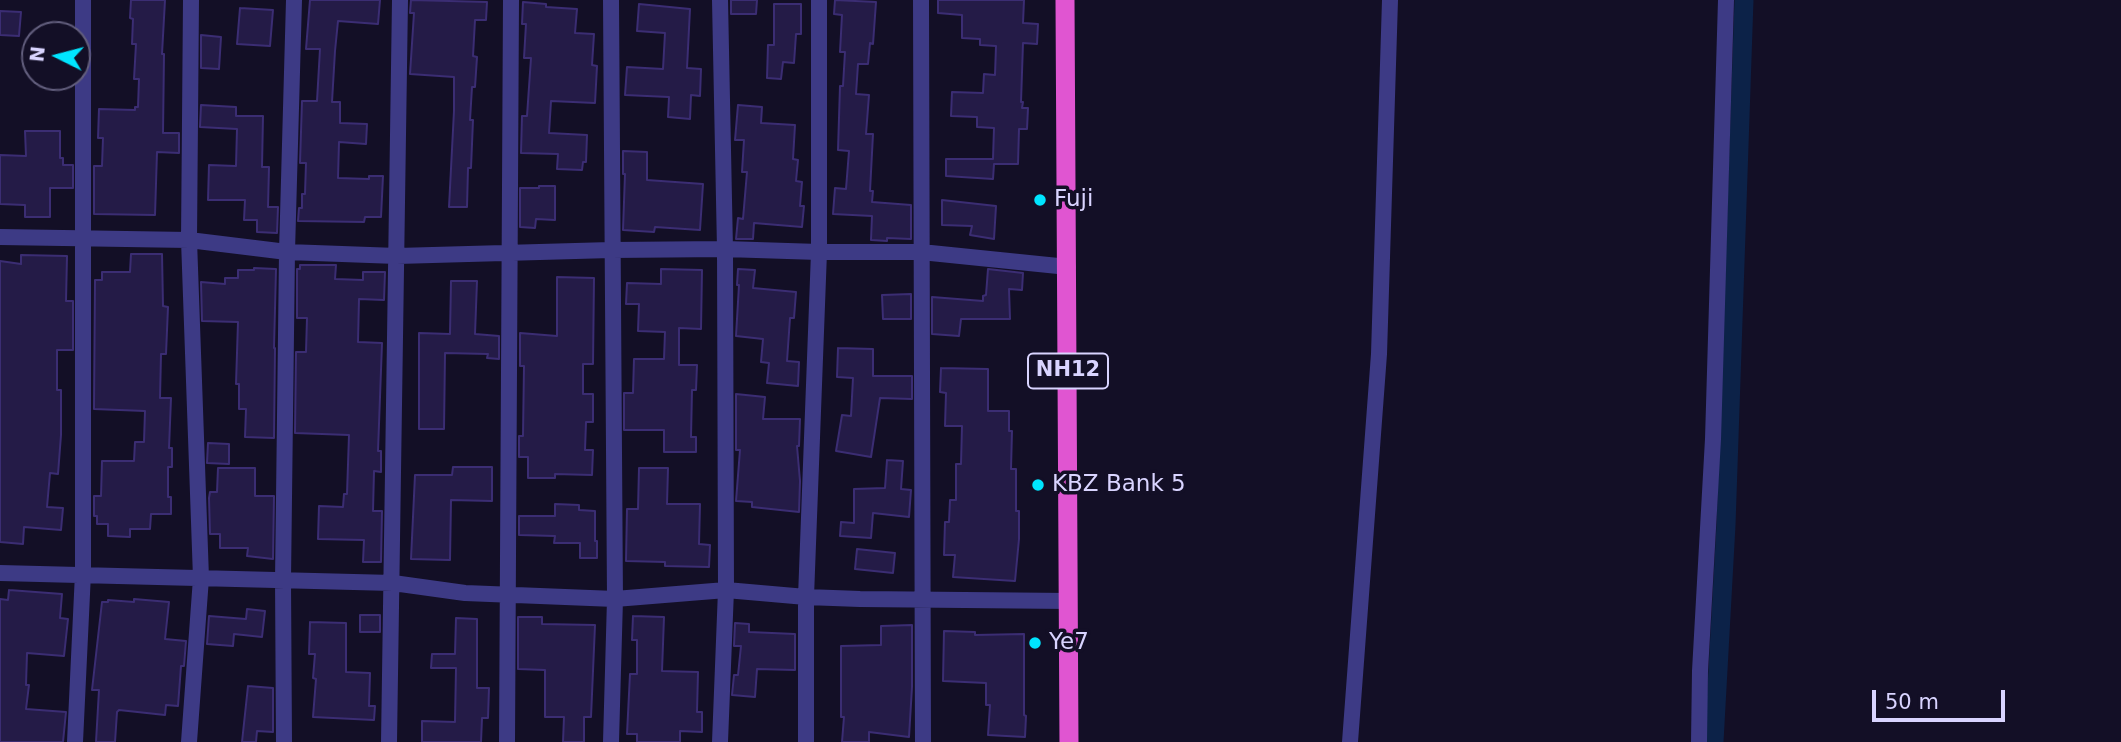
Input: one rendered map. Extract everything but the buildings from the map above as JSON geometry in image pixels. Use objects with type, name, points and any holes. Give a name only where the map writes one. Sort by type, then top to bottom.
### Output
[{"type":"highway","name":"NH12","points":[[1065,0],[1069,742]]},
{"type":"street","points":[[75,742],[83,573],[83,0]]},
{"type":"street","points":[[189,742],[201,578],[189,240],[191,0]]},
{"type":"street","points":[[284,742],[286,252],[294,0]]},
{"type":"street","points":[[390,742],[400,0]]},
{"type":"street","points":[[507,742],[511,0]]},
{"type":"street","points":[[611,0],[615,599],[611,742]]},
{"type":"street","points":[[720,0],[726,249],[726,590],[720,742]]},
{"type":"street","points":[[806,742],[806,597],[819,252],[819,0]]},
{"type":"street","points":[[922,0],[923,742]]},
{"type":"street","points":[[1350,742],[1378,354],[1390,0]]},
{"type":"street","points":[[1699,742],[1714,425],[1726,0]]},
{"type":"street","points":[[0,237],[189,240],[286,252],[397,256],[726,249],[922,252],[1068,267]]},
{"type":"street","points":[[0,573],[83,573],[393,583],[465,593],[615,599],[726,590],[806,597],[1069,601]]},
{"type":"waterway","points":[[1714,742],[1726,525],[1744,0]]},
{"type":"place","name":"Fuji","points":[[1040,200]]},
{"type":"place","name":"KBZ Bank 5","points":[[1038,485]]},
{"type":"place","name":"Ye7","points":[[1035,643]]}]
